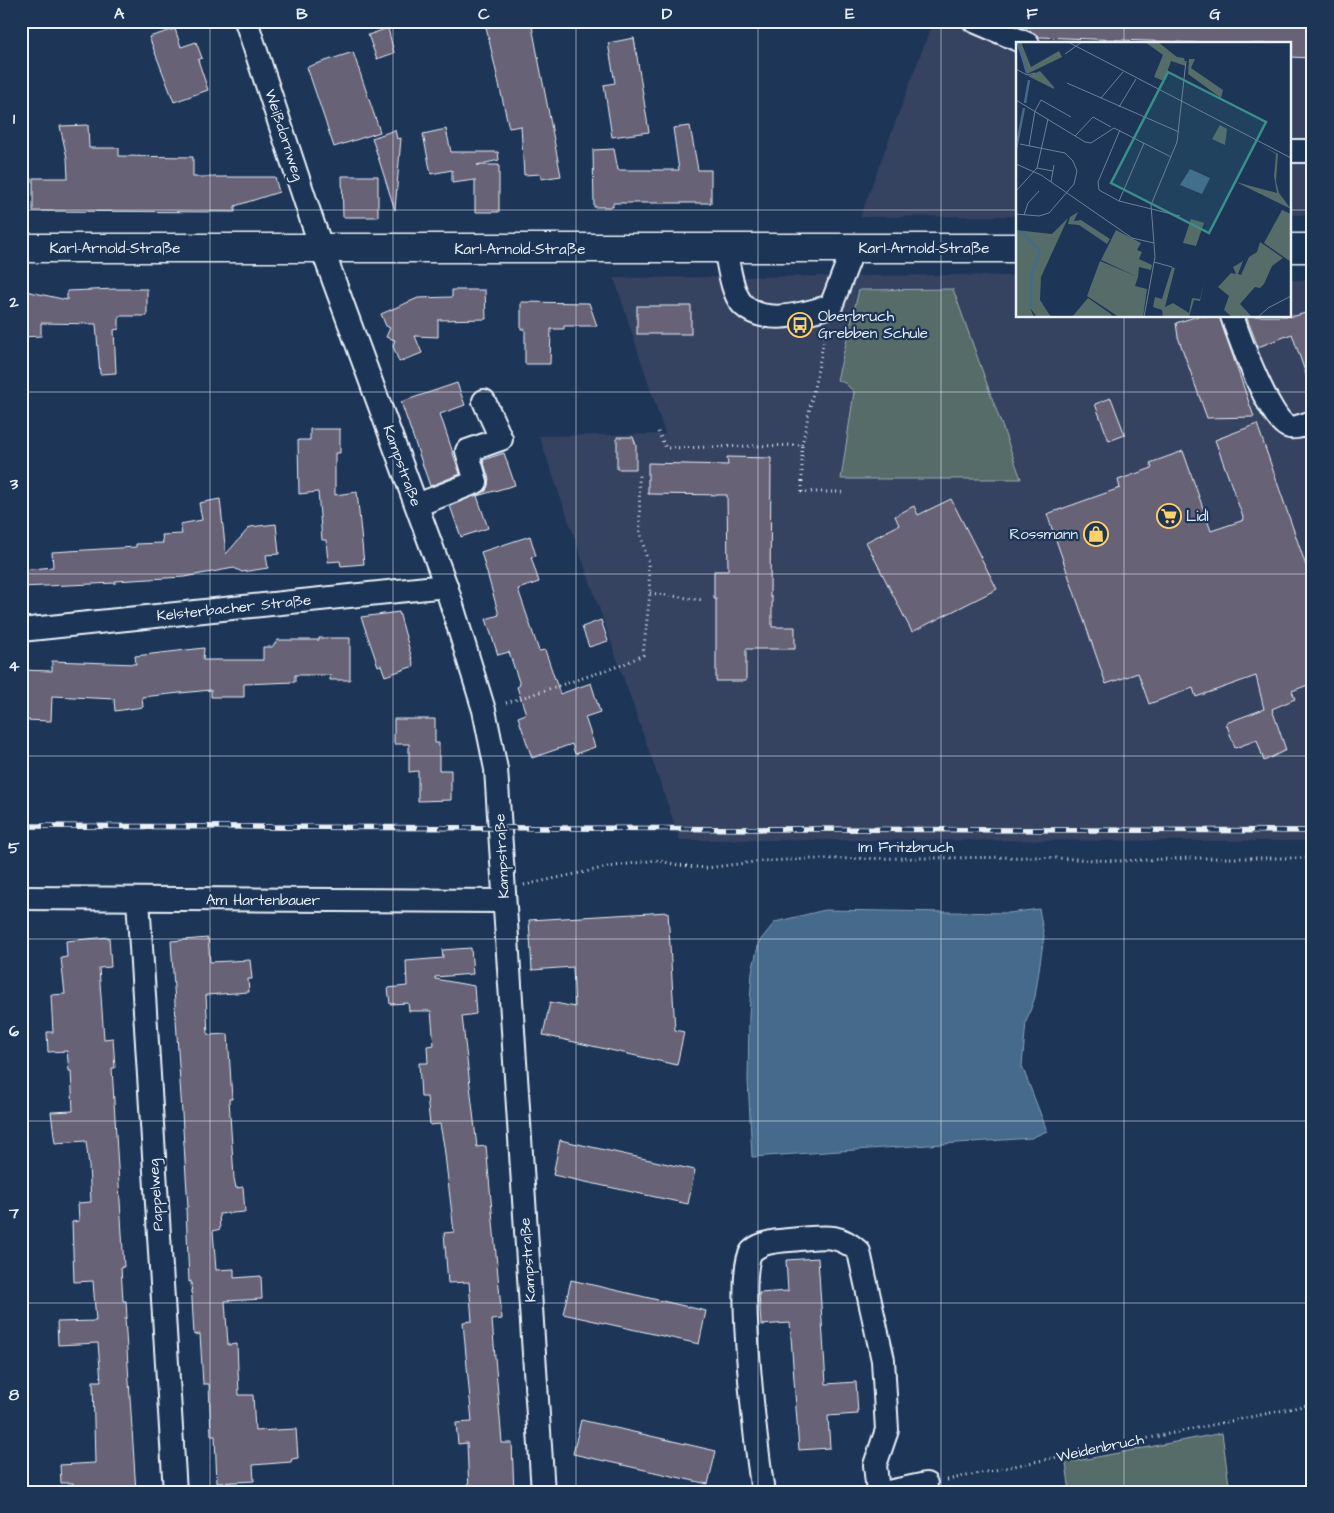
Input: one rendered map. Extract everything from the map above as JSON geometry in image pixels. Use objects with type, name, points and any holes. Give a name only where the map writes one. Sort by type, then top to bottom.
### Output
[{"type":"main road","name":"Karl-Arnold-Straße","points":[[21,248],[1016,248]]},
{"type":"main road","points":[[1292,248],[1313,248]]},
{"type":"street","name":"Weißdornweg","points":[[246,21],[323,248]]},
{"type":"street","points":[[974,21],[1023,42]]},
{"type":"street","points":[[1292,151],[1313,151]]},
{"type":"street","name":"Kampstraße","points":[[323,248],[446,586],[484,710],[496,769],[543,1492]]},
{"type":"street","points":[[725,249],[734,286],[742,304],[759,313],[799,315],[831,306],[853,249]]},
{"type":"street","points":[[1233,318],[1247,359],[1278,417],[1285,426],[1293,428],[1313,422]]},
{"type":"street","points":[[416,505],[476,482],[468,451],[501,440],[484,401]]},
{"type":"street","name":"Kelsterbacher Straße","points":[[21,630],[446,586]]},
{"type":"street","name":"Am Hartenbauer","points":[[21,898],[138,899],[504,895]]},
{"type":"street","name":"Pappelweg","points":[[138,899],[175,1492]]},
{"type":"street","points":[[763,1492],[753,1427],[746,1308],[747,1262],[751,1252],[762,1245],[824,1237],[848,1241],[859,1252],[883,1360],[887,1430],[875,1465],[878,1492]]},
{"type":"street","points":[[888,1492],[926,1484]]},
{"type":"path","points":[[831,306],[802,446],[802,492],[846,492]]},
{"type":"path","points":[[658,432],[666,448],[802,446]]},
{"type":"path","points":[[484,710],[622,665],[642,655],[650,593],[648,563],[640,532],[639,473]]},
{"type":"path","points":[[650,593],[703,600]]},
{"type":"path","name":"Im Fritzbruch","points":[[504,895],[608,867],[656,860],[706,868],[762,861],[812,859],[1037,857],[1118,860],[1313,858]]},
{"type":"path","name":"Weidenbruch","points":[[926,1484],[1313,1404]]},
{"type":"shaded area","points":[[933,21],[1313,21],[1313,215],[1292,215],[1292,42],[1016,42],[1016,216],[860,217]]},
{"type":"shaded area","points":[[1016,276],[1016,318],[1292,318],[1292,280],[1313,280],[1313,841],[680,840],[539,436],[665,434],[614,278]]},
{"type":"shaded area","points":[[1039,909],[1044,936],[1035,997],[1026,1022],[1022,1066],[1047,1131],[1031,1138],[752,1157],[748,1080],[752,972],[759,942],[775,922],[825,910],[1009,913]]},
{"type":"green space","points":[[953,289],[1021,479],[841,479],[854,392],[845,383],[837,380],[859,290]]},
{"type":"green space","points":[[1222,1433],[1230,1492],[1070,1492],[1066,1463]]},
{"type":"building","points":[[498,21],[531,21],[561,176],[541,179],[541,174],[524,175],[521,126],[509,128],[486,27],[499,24]]},
{"type":"building","points":[[1026,21],[1313,21],[1312,58],[1292,57],[1292,42],[1173,42],[1039,37],[1026,29]]},
{"type":"building","points":[[388,28],[394,53],[377,59],[368,35]]},
{"type":"building","points":[[175,29],[181,47],[196,42],[202,58],[198,60],[208,90],[174,102],[149,37]]},
{"type":"building","points":[[634,38],[649,132],[612,137],[604,85],[615,83],[608,43]]},
{"type":"building","points":[[353,52],[380,132],[334,147],[307,67]]},
{"type":"building","points":[[88,125],[89,148],[119,148],[119,156],[193,157],[193,177],[275,177],[279,192],[235,206],[235,212],[33,211],[33,178],[68,178],[67,158],[60,126]]},
{"type":"building","points":[[690,126],[698,170],[711,170],[711,203],[613,203],[613,207],[594,207],[593,150],[614,149],[618,170],[679,170],[673,128]]},
{"type":"building","points":[[446,129],[451,152],[498,152],[499,160],[477,165],[499,165],[499,212],[475,212],[475,180],[452,183],[452,170],[431,174],[423,134]]},
{"type":"building","points":[[395,130],[397,139],[401,138],[395,210],[372,138]]},
{"type":"building","points":[[342,176],[378,176],[378,217],[343,217]]},
{"type":"building","points":[[147,289],[147,316],[119,316],[119,329],[114,330],[116,373],[100,374],[96,324],[41,323],[41,336],[21,337],[21,290],[67,300],[67,291]]},
{"type":"building","points":[[452,290],[485,290],[486,319],[438,320],[438,337],[415,336],[422,353],[399,362],[393,346],[395,340],[386,337],[390,328],[386,326],[381,314],[418,298],[452,297]]},
{"type":"building","points":[[521,302],[589,303],[597,326],[564,326],[564,329],[551,329],[550,364],[525,364],[525,329],[521,329]]},
{"type":"building","points":[[637,306],[691,306],[691,334],[637,334]]},
{"type":"building","points":[[1309,312],[1310,316],[1313,316],[1313,386],[1310,386],[1292,334],[1258,347],[1247,318],[1292,318],[1292,316]]},
{"type":"building","points":[[1192,318],[1220,318],[1254,417],[1207,418],[1178,337],[1176,323]]},
{"type":"building","points":[[457,383],[465,405],[440,414],[460,474],[430,486],[401,402]]},
{"type":"building","points":[[1111,398],[1125,435],[1109,441],[1095,404]]},
{"type":"building","points":[[1257,424],[1313,586],[1313,683],[1292,691],[1295,699],[1272,709],[1286,750],[1264,761],[1257,740],[1235,748],[1226,723],[1264,709],[1256,676],[1196,697],[1193,688],[1149,704],[1138,673],[1106,684],[1047,514],[1120,488],[1118,480],[1152,468],[1150,463],[1183,451],[1211,531],[1244,520],[1215,440]]},
{"type":"building","points":[[310,429],[340,429],[340,453],[335,453],[335,495],[357,492],[364,564],[341,566],[340,561],[328,562],[326,540],[322,540],[318,492],[299,494],[298,440],[310,440]]},
{"type":"building","points":[[617,437],[633,437],[636,445],[636,469],[617,469]]},
{"type":"building","points":[[504,453],[515,485],[477,496],[488,528],[461,537],[450,506],[486,491],[489,479],[483,460]]},
{"type":"building","points":[[727,457],[771,458],[770,597],[772,597],[772,627],[795,627],[795,649],[746,649],[746,681],[716,681],[714,571],[728,571],[727,495],[648,494],[648,463],[728,465]]},
{"type":"building","points":[[220,499],[226,554],[250,527],[276,524],[279,554],[266,555],[268,568],[242,572],[234,568],[184,577],[115,581],[116,583],[21,587],[21,570],[53,567],[52,552],[136,547],[136,544],[163,543],[162,535],[182,534],[180,524],[202,520],[199,503]]},
{"type":"building","points":[[951,499],[997,589],[912,632],[866,542],[899,525],[895,516],[914,506],[918,515]]},
{"type":"building","points":[[530,536],[536,556],[531,557],[539,582],[518,589],[539,651],[545,650],[560,694],[591,683],[600,712],[585,717],[595,747],[575,754],[572,744],[532,758],[518,717],[526,714],[517,687],[520,685],[509,652],[498,655],[486,619],[499,615],[481,552]]},
{"type":"building","points":[[399,612],[414,666],[385,676],[381,665],[378,666],[361,617]]},
{"type":"building","points":[[601,620],[608,641],[589,647],[582,627]]},
{"type":"building","points":[[319,638],[350,638],[350,680],[330,680],[330,675],[295,675],[295,682],[244,684],[244,697],[211,697],[211,690],[142,697],[143,707],[115,711],[114,699],[52,696],[51,721],[23,720],[24,713],[21,713],[21,670],[52,671],[52,661],[136,664],[135,656],[204,648],[203,660],[263,660],[263,647],[272,647],[278,640],[319,640]]},
{"type":"building","points":[[394,719],[435,719],[435,743],[439,743],[439,770],[451,770],[451,800],[418,801],[418,771],[409,772],[409,744],[394,744]]},
{"type":"building","points":[[668,912],[675,1030],[684,1032],[677,1065],[543,1035],[550,1002],[575,1007],[573,967],[532,970],[529,920]]},
{"type":"building","points":[[109,937],[111,967],[99,968],[104,1039],[113,1038],[115,1068],[112,1068],[124,1267],[121,1267],[123,1301],[126,1301],[127,1318],[125,1318],[136,1492],[73,1492],[73,1483],[61,1483],[60,1465],[95,1463],[93,1381],[101,1381],[98,1343],[58,1345],[57,1322],[96,1321],[93,1281],[74,1282],[72,1222],[79,1221],[78,1203],[91,1202],[89,1166],[86,1141],[55,1143],[51,1112],[73,1111],[71,1071],[69,1071],[67,1051],[48,1052],[47,1032],[53,1032],[51,995],[65,994],[61,958],[67,957],[66,941]]},
{"type":"building","points":[[208,938],[210,962],[250,960],[252,979],[248,979],[249,992],[206,995],[208,1035],[228,1034],[232,1099],[229,1099],[234,1178],[236,1188],[243,1187],[245,1212],[219,1214],[220,1229],[213,1231],[216,1270],[234,1269],[234,1278],[261,1276],[262,1299],[225,1301],[228,1345],[237,1344],[239,1395],[253,1395],[255,1431],[296,1429],[298,1458],[292,1459],[291,1462],[253,1465],[254,1481],[217,1483],[215,1436],[211,1436],[209,1384],[203,1384],[200,1334],[194,1335],[191,1281],[189,1282],[186,1208],[188,1207],[171,941]]},
{"type":"building","points":[[471,948],[473,974],[435,977],[435,979],[474,986],[476,1014],[462,1016],[477,1147],[486,1146],[502,1319],[492,1320],[502,1443],[512,1443],[514,1492],[469,1492],[467,1443],[458,1444],[456,1423],[472,1422],[463,1322],[472,1321],[469,1282],[448,1283],[444,1233],[454,1232],[444,1146],[440,1124],[430,1125],[427,1097],[421,1097],[419,1063],[428,1063],[427,1046],[434,1045],[431,1011],[409,1011],[408,1003],[390,1004],[388,988],[407,986],[406,961],[443,958],[442,950]]},
{"type":"building","points":[[560,1140],[695,1170],[688,1204],[553,1175]]},
{"type":"building","points":[[818,1258],[826,1384],[856,1382],[858,1414],[828,1416],[830,1448],[799,1450],[790,1323],[761,1325],[759,1293],[788,1291],[786,1260]]},
{"type":"building","points":[[571,1280],[706,1311],[699,1344],[563,1314]]},
{"type":"building","points":[[581,1420],[716,1451],[708,1484],[573,1454]]},
{"type":"railway","points":[[21,826],[1313,831]]},
{"type":"place","name":"Oberbruch Grebben Schule","points":[[800,325]]},
{"type":"place","name":"Lidl","points":[[1169,516]]},
{"type":"place","name":"Rossmann","points":[[1096,534]]}]
